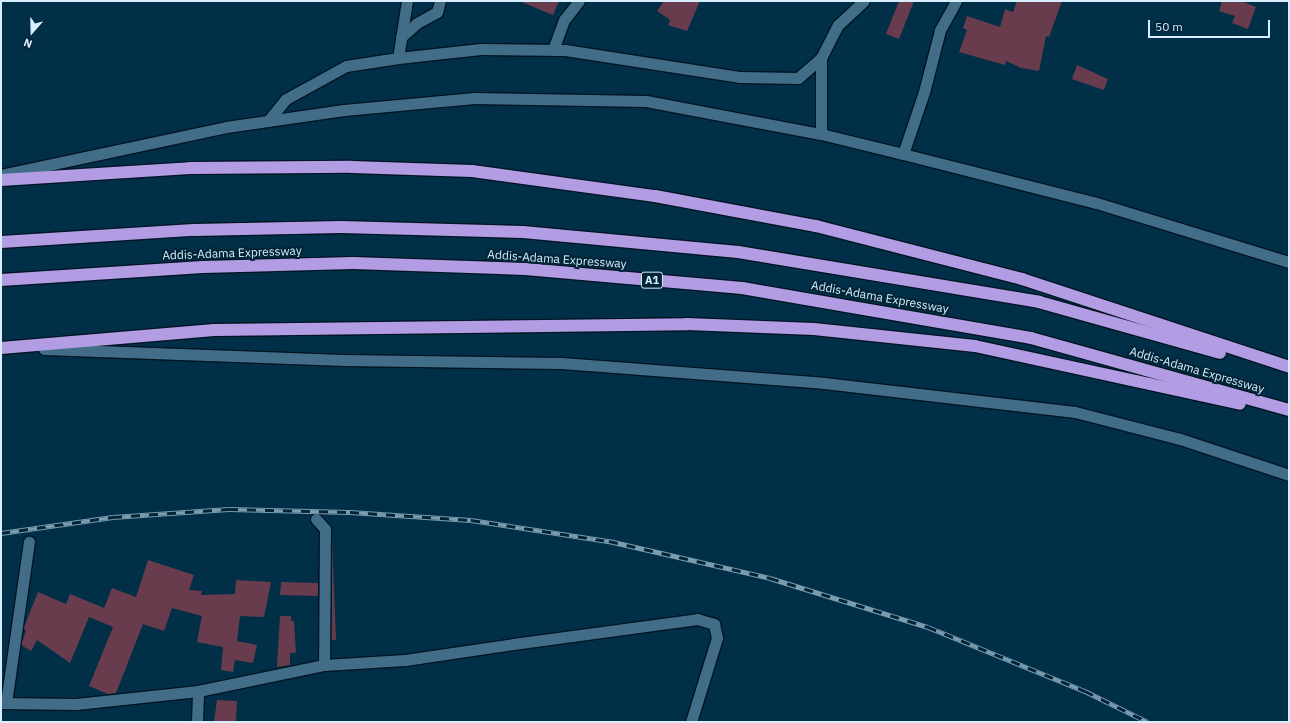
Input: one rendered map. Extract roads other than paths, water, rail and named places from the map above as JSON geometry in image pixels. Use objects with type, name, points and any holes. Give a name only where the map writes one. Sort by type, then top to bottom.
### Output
[{"type":"highway","points":[[1,180],[190,168],[352,167],[472,171],[655,196],[816,226],[1022,279],[1289,367]]},
{"type":"highway","name":"Addis-Adama Expressway","points":[[1,242],[194,230],[341,227],[523,232],[730,252],[1039,302],[1289,372]]},
{"type":"highway","name":"Addis-Adama Expressway","points":[[1,280],[203,267],[354,263],[526,268],[742,288],[1031,338],[1289,410]]},
{"type":"highway","points":[[1,348],[214,330],[687,324],[814,329],[974,346],[1289,414]]},
{"type":"street","points":[[398,58],[407,1]]},
{"type":"street","points":[[401,37],[417,23],[437,12],[440,1]]},
{"type":"street","points":[[553,50],[564,20],[578,1]]},
{"type":"street","points":[[268,121],[286,99],[346,66],[398,58],[481,49],[553,50],[643,61],[739,77],[798,78],[821,58],[838,25],[864,1]]},
{"type":"street","points":[[903,154],[924,92],[940,30],[956,1]]},
{"type":"street","points":[[821,58],[821,134]]},
{"type":"street","points":[[1,175],[226,127],[344,110],[474,98],[646,101],[821,134],[903,154],[1097,203],[1289,262]]},
{"type":"street","points":[[1,348],[108,350],[344,360],[560,363],[824,383],[1074,412],[1180,439],[1289,475]]},
{"type":"street","points":[[316,519],[325,529],[324,665]]},
{"type":"street","points":[[29,542],[3,703],[76,704],[198,691],[324,665],[405,660],[697,619],[714,624],[717,638],[691,722]]},
{"type":"street","points":[[197,722],[198,691]]},
{"type":"railway","points":[[1,533],[113,517],[229,509],[350,512],[471,520],[609,541],[770,578],[928,627],[1085,691],[1148,722]]}]
